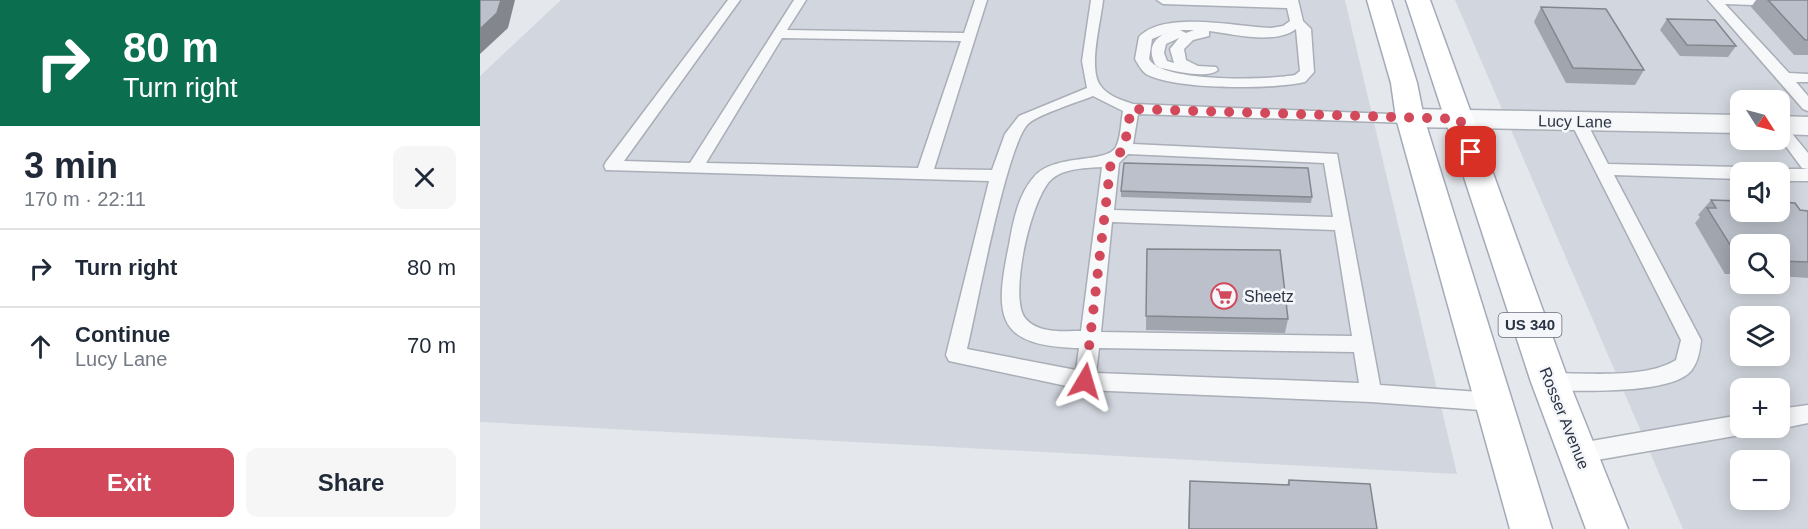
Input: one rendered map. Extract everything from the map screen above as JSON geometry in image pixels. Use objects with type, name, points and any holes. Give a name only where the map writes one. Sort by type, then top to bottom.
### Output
[{"type":"main road","name":"US 340","points":[[1379,0],[1404,83],[1410,118],[1531,529]]},
{"type":"main road","name":"Rosser Avenue","points":[[1418,0],[1550,382],[1580,453],[1607,529]]},
{"type":"street","name":"Lucy Lane","points":[[1410,118],[1730,124]]},
{"type":"street","points":[[1790,126],[1808,126]]},
{"type":"lane","points":[[734,0],[612,166],[998,176]]},
{"type":"lane","points":[[695,167],[800,0]]},
{"type":"lane","points":[[924,175],[981,0]]},
{"type":"lane","points":[[1097,0],[1087,74],[1095,90],[1110,101],[1131,109],[1410,118]]},
{"type":"lane","points":[[1163,0],[1292,2],[1297,22],[1304,29],[1307,72],[1300,78],[1288,81],[1183,78],[1155,73],[1148,69],[1142,59],[1146,37],[1161,28],[1231,28],[1257,33]]},
{"type":"lane","points":[[1808,3],[1714,0],[1785,77],[1808,106]]},
{"type":"lane","points":[[1297,22],[1288,32],[1194,33],[1165,37],[1159,42],[1157,49],[1162,64],[1172,69],[1284,73],[1307,65]]},
{"type":"lane","points":[[1194,33],[1183,40],[1177,49],[1180,62],[1196,70]]},
{"type":"lane","points":[[778,34],[970,37]]},
{"type":"lane","points":[[1785,77],[1808,78]]},
{"type":"lane","points":[[1095,90],[1024,119],[1013,134],[998,176],[956,355],[1085,381],[1371,393],[1494,402]]},
{"type":"lane","points":[[1085,381],[1104,216],[1117,155],[1131,109]]},
{"type":"lane","points":[[1550,382],[1639,380],[1663,376],[1681,368],[1689,357],[1691,340],[1578,121]]},
{"type":"lane","points":[[1790,140],[1808,164]]},
{"type":"lane","points":[[1363,345],[1036,336],[1021,328],[1011,314],[1010,298],[1028,202],[1036,182],[1049,172],[1117,155],[1331,158],[1342,224],[1363,345],[1371,393]]},
{"type":"lane","points":[[1602,169],[1730,173]]},
{"type":"lane","points":[[1790,174],[1808,175]]},
{"type":"lane","points":[[1104,216],[1342,224]]},
{"type":"lane","points":[[1790,416],[1808,414]]},
{"type":"lane","points":[[1580,453],[1730,427]]},
{"type":"shaded area","points":[[561,0],[1345,0],[1457,474],[480,422],[480,76]]},
{"type":"shaded area","points":[[1455,0],[1808,0],[1808,529],[1683,529]]},
{"type":"building","points":[[480,0],[501,0],[497,13],[480,29]]},
{"type":"building","points":[[1768,0],[1808,0],[1808,40],[1805,40]]},
{"type":"building","points":[[1541,7],[1606,9],[1644,70],[1573,68]]},
{"type":"building","points":[[1667,19],[1715,20],[1736,46],[1687,45]]},
{"type":"building","points":[[1124,163],[1308,168],[1312,197],[1121,191]]},
{"type":"building","points":[[1711,200],[1730,201],[1730,222],[1790,222],[1790,203],[1795,203],[1800,210],[1808,211],[1808,262],[1790,261],[1790,234],[1730,234],[1730,245],[1707,208],[1716,208]]},
{"type":"building","points":[[1147,249],[1280,250],[1288,319],[1146,316]]},
{"type":"building","points":[[1289,480],[1370,484],[1377,529],[1189,529],[1190,481],[1289,485]]},
{"type":"place","name":"Sheetz","points":[[1224,296]]},
{"type":"route","points":[[1085,381],[1111,161],[1124,149],[1131,109],[1460,119],[1471,152]]}]
